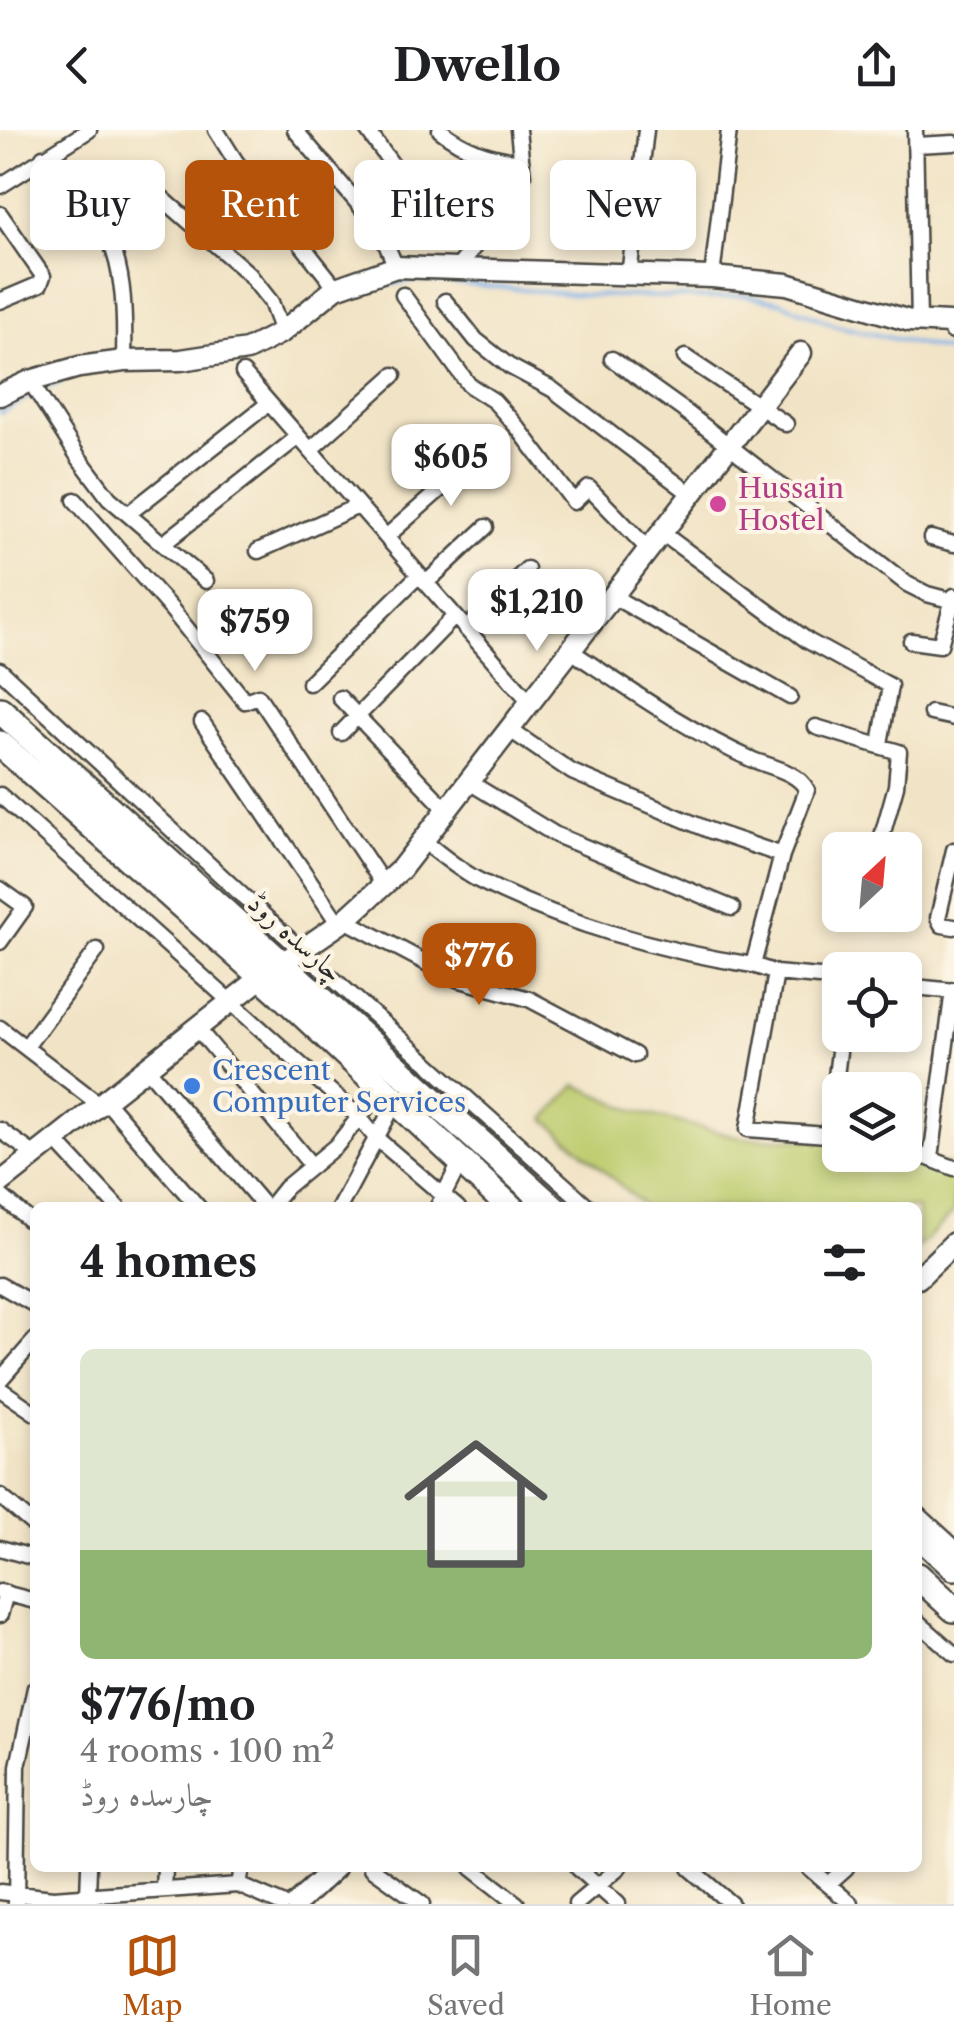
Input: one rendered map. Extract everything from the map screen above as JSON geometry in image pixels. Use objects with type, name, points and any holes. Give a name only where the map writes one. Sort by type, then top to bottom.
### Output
[{"type":"highway","name":"چارسدہ روڈ","points":[[0,710],[546,1202]]},
{"type":"highway","name":"چارسدہ روڈ","points":[[0,744],[281,964],[389,1095],[505,1202]]},
{"type":"highway","points":[[922,1538],[954,1566]]},
{"type":"highway","points":[[922,1580],[954,1608]]},
{"type":"street","points":[[0,186],[90,130]]},
{"type":"street","points":[[216,130],[236,162],[336,288]]},
{"type":"street","points":[[295,130],[379,228],[396,267]]},
{"type":"street","points":[[368,130],[389,160]]},
{"type":"street","points":[[440,130],[460,146],[503,160]]},
{"type":"street","points":[[518,130],[522,160]]},
{"type":"street","points":[[629,276],[646,130]]},
{"type":"street","points":[[712,277],[729,130]]},
{"type":"street","points":[[919,322],[916,138],[954,143]]},
{"type":"street","points":[[43,157],[98,218],[110,245],[126,299],[124,361]]},
{"type":"street","points":[[165,201],[249,274],[271,302],[282,332]]},
{"type":"street","points":[[0,214],[43,276],[40,284],[0,301]]},
{"type":"street","points":[[458,268],[472,250]]},
{"type":"street","points":[[0,395],[79,367],[181,360],[247,350],[282,332],[336,288],[396,267],[712,277],[787,284],[919,322],[952,323]]},
{"type":"street","points":[[403,295],[469,386],[494,401],[506,414],[574,502],[588,488],[656,542],[808,641],[890,686],[880,744]]},
{"type":"street","points":[[445,300],[476,340],[509,366],[552,388],[692,494]]},
{"type":"street","points":[[0,1183],[232,1001],[342,922],[384,885],[423,841],[614,597],[800,353]]},
{"type":"street","points":[[685,357],[786,424]]},
{"type":"street","points":[[612,359],[907,584],[953,607],[940,645],[911,641]]},
{"type":"street","points":[[243,373],[531,703]]},
{"type":"street","points":[[310,450],[394,375]]},
{"type":"street","points":[[31,382],[109,498],[206,581]]},
{"type":"street","points":[[128,514],[269,403]]},
{"type":"street","points":[[162,544],[298,436]]},
{"type":"street","points":[[386,537],[487,448]]},
{"type":"street","points":[[75,500],[172,610],[245,701],[258,696],[384,885]]},
{"type":"street","points":[[258,551],[358,506]]},
{"type":"street","points":[[309,683],[422,579],[486,527]]},
{"type":"street","points":[[931,538],[954,544]]},
{"type":"street","points":[[466,629],[527,569]]},
{"type":"street","points":[[614,597],[790,697]]},
{"type":"street","points":[[340,733],[454,616]]},
{"type":"street","points":[[571,651],[670,717],[750,759],[801,780],[806,790],[782,855],[752,965]]},
{"type":"street","points":[[0,670],[281,964],[582,1202]]},
{"type":"street","points":[[340,698],[447,810]]},
{"type":"street","points":[[931,713],[954,718]]},
{"type":"street","points":[[202,722],[342,922],[456,979],[528,999],[635,1055]]},
{"type":"street","points":[[816,727],[897,750],[896,786],[883,832]]},
{"type":"street","points":[[510,730],[572,772],[782,855]]},
{"type":"street","points":[[469,782],[556,835],[732,908]]},
{"type":"street","points":[[0,795],[359,1117],[440,1201],[461,1161]]},
{"type":"street","points":[[423,841],[478,880],[627,938],[776,973],[822,977]]},
{"type":"street","points":[[954,850],[938,918],[942,925],[954,928]]},
{"type":"street","points":[[0,890],[25,907],[0,942]]},
{"type":"street","points":[[26,1048],[98,950]]},
{"type":"street","points":[[776,973],[748,1129],[822,1134]]},
{"type":"street","points":[[922,988],[953,991],[931,1158]]},
{"type":"street","points":[[0,1028],[102,1102],[194,1202]]},
{"type":"street","points":[[197,1028],[312,1166]]},
{"type":"street","points":[[146,1068],[263,1202]]},
{"type":"street","points":[[273,1202],[337,1145],[359,1117],[389,1095]]},
{"type":"street","points":[[342,1202],[376,1138],[389,1095]]},
{"type":"street","points":[[0,1130],[35,1155]]},
{"type":"street","points":[[55,1140],[112,1202]]},
{"type":"street","points":[[922,1155],[954,1168]]},
{"type":"street","points":[[0,1195],[30,1222]]},
{"type":"street","points":[[922,1274],[954,1243]]},
{"type":"street","points":[[0,1285],[30,1302]]},
{"type":"street","points":[[0,1380],[30,1346]]},
{"type":"street","points":[[0,1389],[30,1410]]},
{"type":"street","points":[[0,1496],[30,1522]]},
{"type":"street","points":[[922,1518],[954,1547]]},
{"type":"street","points":[[0,1548],[30,1557]]},
{"type":"street","points":[[0,1615],[3,1592],[30,1600]]},
{"type":"street","points":[[922,1626],[954,1654]]},
{"type":"street","points":[[30,1711],[18,1766],[10,1897],[53,1901],[238,1885],[282,1904]]},
{"type":"street","points":[[88,1872],[88,1895]]},
{"type":"street","points":[[164,1890],[165,1872]]},
{"type":"street","points":[[238,1885],[240,1872]]},
{"type":"street","points":[[296,1904],[331,1872]]},
{"type":"street","points":[[378,1872],[422,1904]]},
{"type":"street","points":[[476,1872],[517,1904]]},
{"type":"street","points":[[582,1872],[618,1904]]},
{"type":"street","points":[[576,1904],[614,1872]]},
{"type":"street","points":[[693,1872],[731,1904]]},
{"type":"street","points":[[814,1872],[850,1904]]},
{"type":"street","points":[[828,1884],[842,1872]]},
{"type":"green space","points":[[576,1085],[635,1111],[742,1138],[822,1140],[822,1172],[922,1172],[922,1159],[954,1166],[954,1212],[922,1244],[922,1202],[639,1202],[545,1119]]},
{"type":"waterway","points":[[369,287],[419,280],[580,295],[744,295],[780,302],[837,326],[954,352]]},
{"type":"waterway","points":[[43,390],[61,382]]},
{"type":"waterway","points":[[0,413],[34,394]]},
{"type":"place","name":"Hussain Hostel","points":[[718,504]]},
{"type":"place","name":"Crescent Computer Services","points":[[192,1086]]}]
